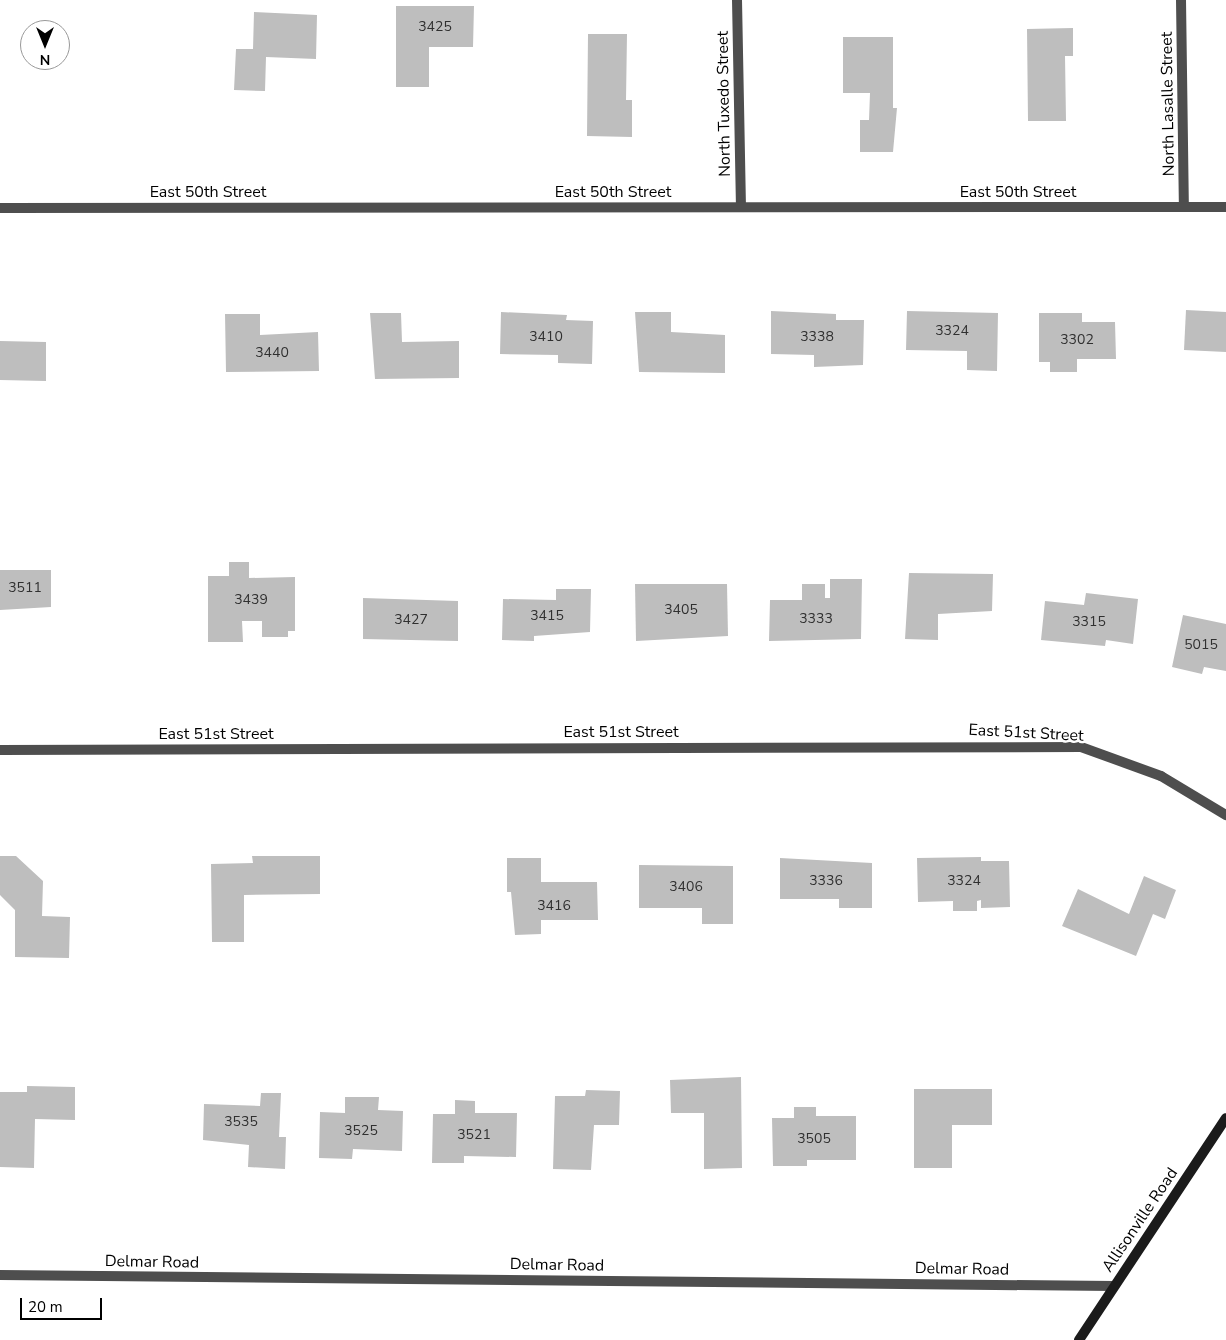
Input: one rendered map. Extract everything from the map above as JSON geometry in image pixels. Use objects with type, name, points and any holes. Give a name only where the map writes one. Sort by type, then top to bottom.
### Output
[{"type":"main road","name":"Allisonville Road","points":[[1079,1340],[1226,1118]]},
{"type":"street","name":"North Tuxedo Street","points":[[737,0],[741,207]]},
{"type":"street","name":"North Lasalle Street","points":[[1181,0],[1184,207]]},
{"type":"street","name":"East 50th Street","points":[[0,208],[1226,207]]},
{"type":"street","name":"East 51st Street","points":[[0,750],[1081,747],[1161,776],[1226,814]]},
{"type":"street","name":"Delmar Road","points":[[0,1275],[1113,1286]]},
{"type":"building","points":[[396,6],[474,6],[473,47],[429,47],[429,87],[396,87]]},
{"type":"building","points":[[254,12],[317,15],[316,59],[266,57],[265,91],[234,90],[236,49],[253,49]]},
{"type":"building","points":[[1073,28],[1073,56],[1065,56],[1066,121],[1028,121],[1027,29]]},
{"type":"building","points":[[588,34],[627,34],[626,100],[632,100],[632,137],[587,136]]},
{"type":"building","points":[[843,37],[893,37],[893,108],[897,108],[893,152],[860,152],[860,120],[869,120],[870,93],[843,93]]},
{"type":"building","points":[[1186,310],[1226,312],[1226,352],[1184,350]]},
{"type":"building","points":[[771,311],[836,314],[836,320],[864,320],[863,365],[814,367],[814,355],[771,354]]},
{"type":"building","points":[[907,311],[998,313],[997,371],[967,370],[967,351],[906,350]]},
{"type":"building","points":[[501,312],[567,315],[566,320],[593,321],[592,364],[558,363],[558,355],[500,354]]},
{"type":"building","points":[[635,312],[671,312],[671,332],[725,335],[725,373],[639,372]]},
{"type":"building","points":[[370,313],[401,313],[402,342],[459,341],[459,378],[375,379]]},
{"type":"building","points":[[1039,313],[1082,313],[1082,322],[1115,322],[1116,359],[1077,359],[1077,372],[1050,372],[1050,362],[1039,362]]},
{"type":"building","points":[[225,314],[260,314],[260,335],[318,332],[319,371],[226,372]]},
{"type":"building","points":[[0,341],[46,342],[46,381],[0,380]]},
{"type":"building","points":[[229,562],[249,562],[249,578],[295,577],[295,631],[288,631],[288,637],[262,637],[262,621],[242,621],[243,642],[208,642],[208,576],[229,576]]},
{"type":"building","points":[[0,570],[51,570],[51,607],[0,610]]},
{"type":"building","points":[[909,573],[993,574],[992,611],[938,614],[938,640],[905,639]]},
{"type":"building","points":[[830,579],[862,579],[861,639],[769,641],[770,600],[802,600],[802,584],[825,584],[825,598],[830,598]]},
{"type":"building","points":[[635,584],[727,584],[728,636],[636,641]]},
{"type":"building","points":[[556,589],[591,589],[590,632],[534,636],[534,641],[502,640],[503,599],[556,600]]},
{"type":"building","points":[[1086,593],[1138,599],[1133,644],[1106,640],[1105,646],[1041,640],[1045,601],[1084,605]]},
{"type":"building","points":[[363,598],[458,601],[458,641],[363,639]]},
{"type":"building","points":[[1183,615],[1226,624],[1226,671],[1204,667],[1202,674],[1172,667]]},
{"type":"building","points":[[0,856],[16,856],[43,881],[42,916],[70,917],[69,958],[15,957],[15,910],[0,895]]},
{"type":"building","points":[[252,856],[320,856],[320,894],[244,895],[244,942],[212,942],[211,864],[253,863]]},
{"type":"building","points":[[981,857],[981,861],[1009,861],[1010,907],[981,908],[981,900],[977,901],[977,911],[953,911],[953,901],[918,902],[917,858]]},
{"type":"building","points":[[507,858],[541,858],[541,882],[597,882],[598,920],[541,920],[541,934],[515,935],[511,892],[507,892]]},
{"type":"building","points":[[780,858],[872,863],[872,908],[839,908],[839,899],[780,899]]},
{"type":"building","points":[[639,865],[733,866],[733,924],[702,924],[702,908],[639,908]]},
{"type":"building","points":[[1144,876],[1176,890],[1165,919],[1153,914],[1136,956],[1062,926],[1078,889],[1129,914]]},
{"type":"building","points":[[741,1077],[742,1168],[704,1169],[704,1113],[671,1113],[670,1080]]},
{"type":"building","points":[[27,1086],[75,1087],[75,1120],[35,1119],[34,1168],[0,1167],[0,1092],[27,1092]]},
{"type":"building","points":[[914,1089],[992,1089],[992,1125],[952,1125],[952,1168],[914,1168]]},
{"type":"building","points":[[586,1090],[620,1091],[619,1125],[594,1125],[591,1170],[553,1169],[555,1096],[585,1096]]},
{"type":"building","points":[[261,1093],[281,1093],[279,1137],[286,1137],[285,1169],[248,1167],[249,1145],[203,1140],[204,1104],[260,1106]]},
{"type":"building","points":[[345,1097],[379,1097],[378,1110],[403,1111],[402,1151],[353,1149],[352,1159],[319,1158],[320,1112],[345,1113]]},
{"type":"building","points":[[455,1100],[475,1101],[475,1113],[517,1113],[516,1157],[464,1156],[464,1163],[432,1163],[433,1114],[455,1114]]},
{"type":"building","points":[[794,1107],[816,1107],[816,1116],[856,1116],[856,1160],[807,1160],[807,1166],[773,1166],[772,1118],[794,1118]]}]
